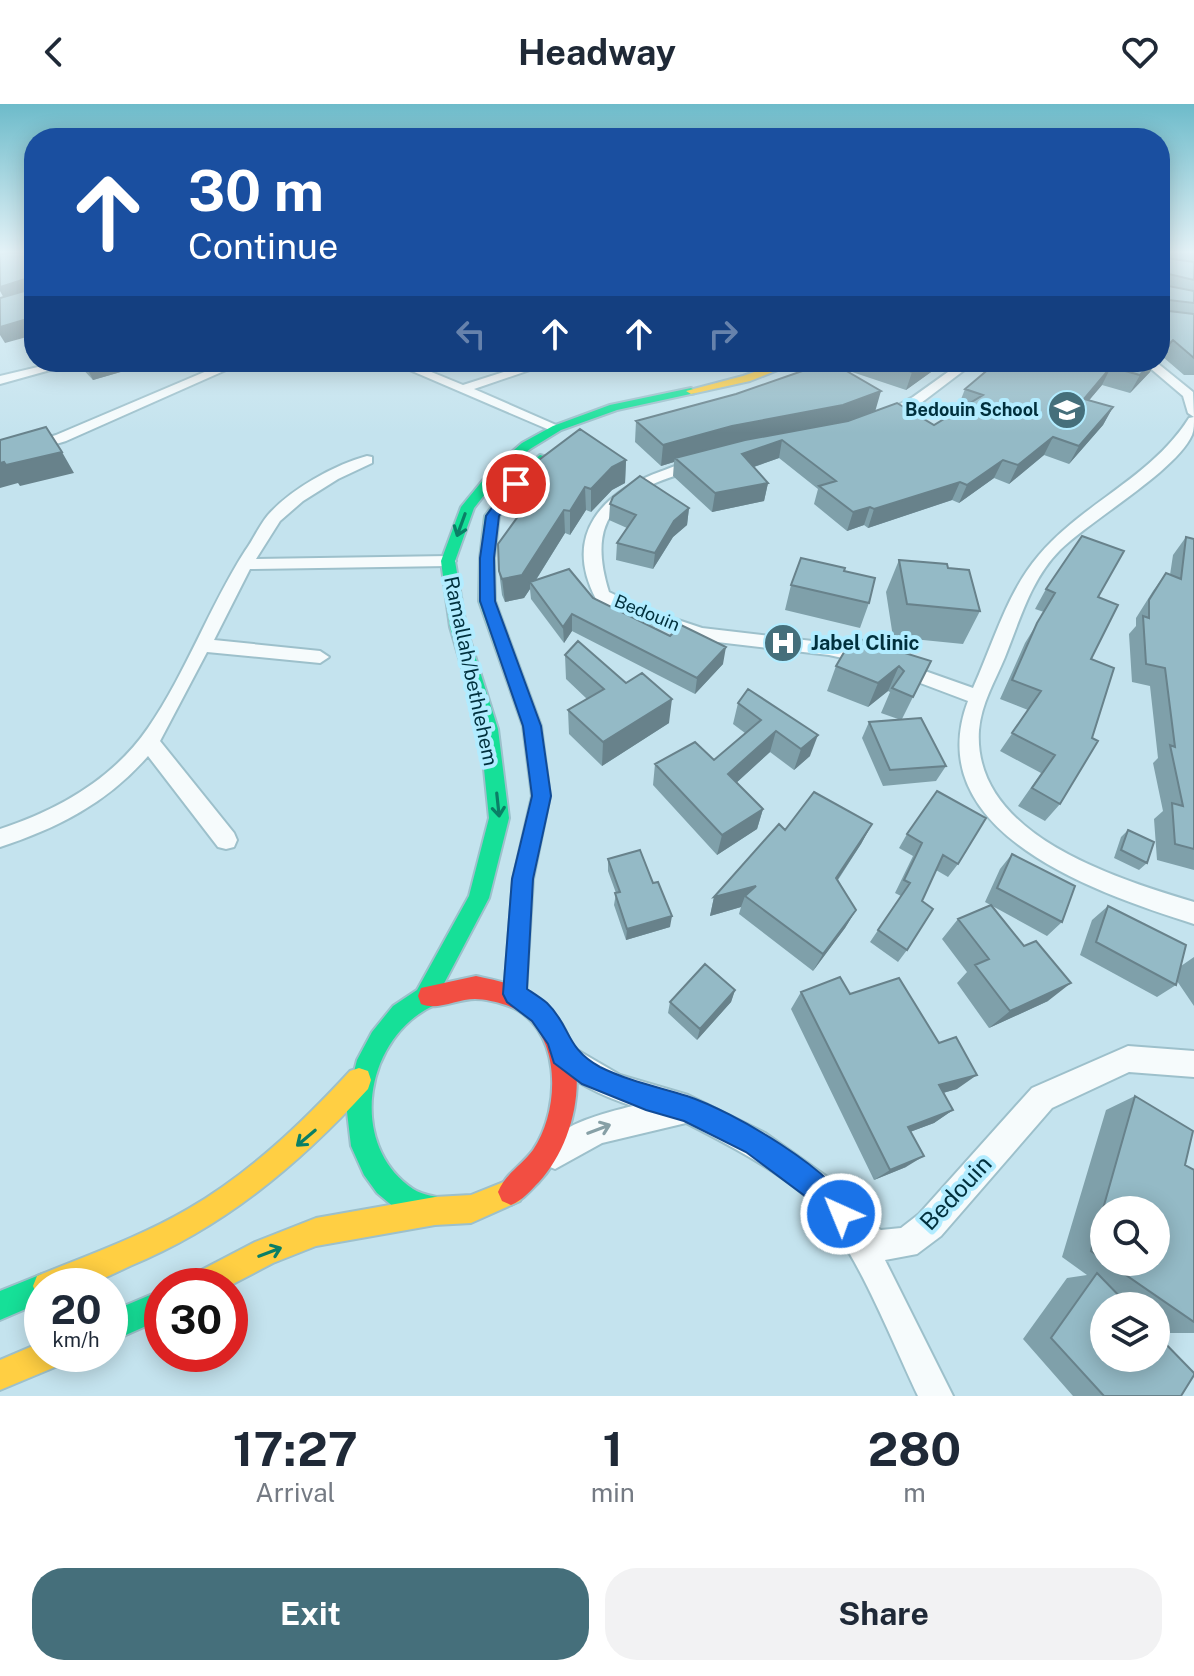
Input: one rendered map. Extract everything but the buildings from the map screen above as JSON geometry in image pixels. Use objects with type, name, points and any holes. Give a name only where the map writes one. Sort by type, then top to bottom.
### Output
[{"type":"main road","name":"Ramallah/bethlehem","points":[[425,997],[479,898],[499,818],[489,729],[458,627],[448,561],[468,507],[496,472],[526,446],[557,428],[614,407],[770,372]]},
{"type":"main road","name":"Ramallah/bethlehem","points":[[515,994],[523,879],[541,796],[532,726],[487,601],[487,558],[492,516],[516,484],[547,455],[581,434],[635,417],[752,391],[806,372]]},
{"type":"main road","points":[[235,1268],[332,1228],[439,1210],[473,1209],[507,1195],[535,1172],[555,1141],[567,1108],[567,1071],[558,1039],[540,1012],[515,994],[486,986],[455,987],[425,997],[396,1017],[373,1045],[359,1080],[355,1118],[363,1151],[380,1180],[406,1201],[439,1210]]},
{"type":"main road","points":[[90,1268],[174,1232],[263,1174],[316,1129],[359,1080]]},
{"type":"main road","points":[[0,1306],[24,1296]]},
{"type":"main road","points":[[0,1375],[24,1365]]},
{"type":"street","points":[[0,380],[32,372]]},
{"type":"street","points":[[0,457],[61,438],[200,372]]},
{"type":"street","points":[[421,372],[557,428]]},
{"type":"street","points":[[463,389],[516,372]]},
{"type":"street","points":[[864,425],[917,400],[955,372]]},
{"type":"street","points":[[1161,372],[1189,395],[1194,413]]},
{"type":"street","points":[[1194,421],[1188,435],[1166,458],[1052,548],[1023,589],[969,733],[973,776],[986,802],[1024,839],[1080,871],[1194,913]]},
{"type":"street","points":[[0,838],[39,827],[78,808],[109,786],[149,742],[245,564],[274,518],[321,483],[367,460]]},
{"type":"street","name":"Bedouin","points":[[712,461],[639,482],[603,512],[592,532],[590,551],[593,574],[602,595],[636,612],[700,634],[829,649],[874,659],[980,698]]},
{"type":"street","points":[[245,564],[448,561]]},
{"type":"street","points":[[202,645],[320,657]]},
{"type":"street","points":[[149,742],[226,840]]},
{"type":"street","points":[[563,1055],[614,1087],[688,1109],[755,1143],[826,1195],[855,1233],[936,1396]]},
{"type":"street","name":"Bedouin","points":[[855,1233],[880,1245],[906,1243],[930,1225],[1042,1098],[1128,1059],[1194,1064]]},
{"type":"street","points":[[535,1172],[578,1137],[616,1122],[654,1118],[688,1109]]},
{"type":"traffic: fast","points":[[425,997],[479,898],[499,818],[489,729],[458,627],[448,561],[468,507],[496,472],[526,446],[557,428],[614,407],[691,391]]},
{"type":"traffic: fast","points":[[515,994],[523,879],[541,796],[532,726],[487,601],[487,558],[492,516],[516,484],[544,458]]},
{"type":"traffic: fast","points":[[429,996],[401,1014],[389,1027],[369,1060],[362,1081],[359,1125],[364,1146],[386,1183],[408,1201],[439,1210]]},
{"type":"traffic: fast","points":[[0,1306],[24,1296]]},
{"type":"traffic: fast","points":[[128,1319],[144,1312]]},
{"type":"traffic: slow","points":[[691,391],[765,372]]},
{"type":"traffic: slow","points":[[92,1268],[156,1241],[223,1202],[272,1166],[359,1080]]},
{"type":"traffic: slow","points":[[234,1268],[316,1232],[435,1211],[471,1209],[511,1192]]},
{"type":"traffic: slow","points":[[0,1375],[24,1365]]},
{"type":"traffic: jam","points":[[429,996],[476,987],[514,995],[542,1016],[559,1046],[566,1083],[560,1121],[542,1159],[511,1192]]},
{"type":"place","name":"Bedouin School","points":[[1067,410]]},
{"type":"place","name":"Jabel Clinic","points":[[783,643]]},
{"type":"route","points":[[516,484],[492,516],[487,558],[487,601],[532,726],[541,796],[523,879],[515,994],[540,1012],[558,1039],[563,1055],[591,1075],[614,1087],[688,1109],[755,1143],[826,1195],[841,1214]]}]
